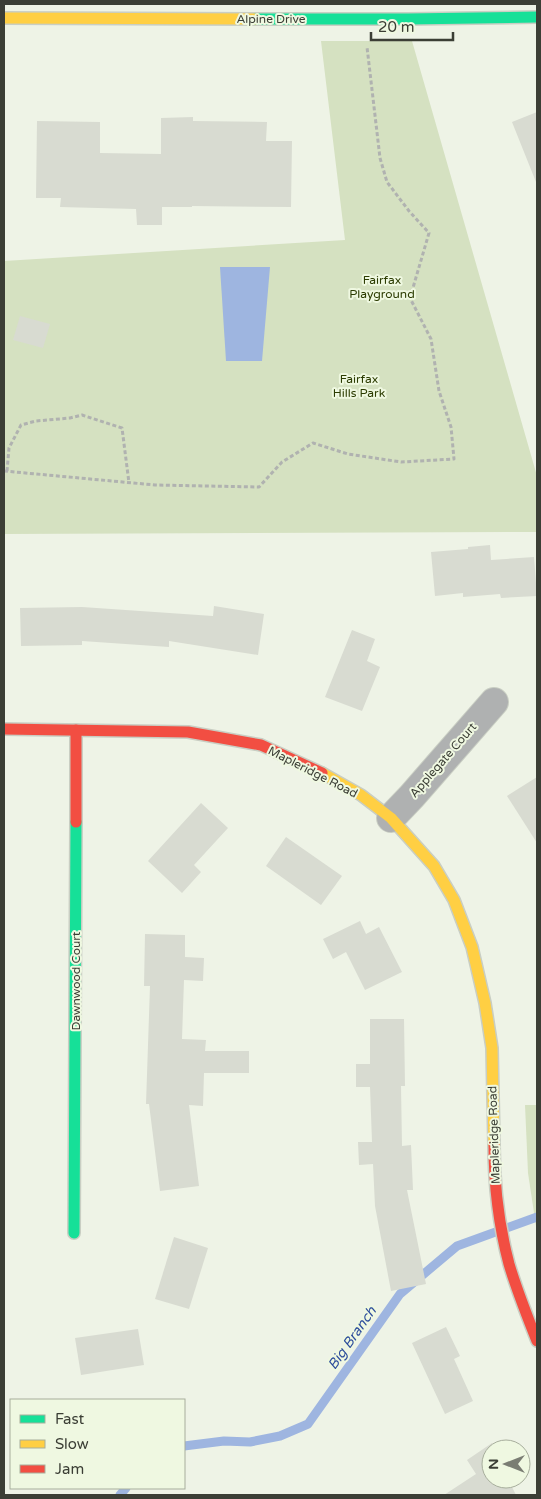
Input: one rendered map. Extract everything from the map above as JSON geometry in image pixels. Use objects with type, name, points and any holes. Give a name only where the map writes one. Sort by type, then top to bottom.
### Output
[{"type":"street","name":"Alpine Drive","points":[[4,18],[201,11],[363,19],[537,17]]},
{"type":"street","name":"Applegate Court","points":[[391,818],[494,702]]},
{"type":"street","name":"Mapleridge Road","points":[[4,729],[188,732],[261,745],[314,769],[361,796],[391,818],[434,866],[454,900],[472,947],[485,1003],[492,1048],[494,1164],[499,1218],[519,1295],[537,1341]]},
{"type":"street","name":"Dawnwood Court","points":[[74,1232],[76,730]]},
{"type":"path","points":[[129,483],[122,428],[82,415],[36,421],[21,425],[9,448],[5,471],[129,483],[155,485],[259,486],[282,462],[313,444],[348,454],[401,462],[454,459],[451,427],[439,391],[431,339],[410,298],[429,233],[387,182],[380,158],[363,19]]},
{"type":"green space","name":"Fairfax Hills Park","points":[[321,41],[412,41],[537,476],[537,532],[4,534],[4,261],[345,240]]},
{"type":"green space","points":[[525,1105],[537,1105],[536,1226],[528,1173]]},
{"type":"water","points":[[220,267],[270,267],[262,361],[226,361]]},
{"type":"building","points":[[537,112],[537,182],[536,182],[512,122]]},
{"type":"building","points":[[193,117],[193,121],[267,122],[266,141],[292,141],[291,207],[162,207],[162,225],[137,225],[136,209],[60,207],[61,198],[36,198],[37,121],[100,122],[100,153],[161,154],[161,118]]},
{"type":"building","points":[[20,316],[50,324],[43,348],[13,340]]},
{"type":"building","points":[[490,545],[491,560],[534,557],[537,596],[501,598],[500,594],[463,597],[463,593],[435,596],[431,552]]},
{"type":"building","points":[[214,606],[264,614],[258,655],[169,641],[169,647],[82,641],[82,645],[21,646],[20,608],[82,607],[213,616]]},
{"type":"building","points":[[352,630],[375,639],[367,661],[380,667],[362,711],[325,697]]},
{"type":"building","points":[[537,777],[537,843],[507,796]]},
{"type":"building","points":[[201,803],[228,828],[194,865],[201,872],[182,893],[148,861]]},
{"type":"building","points":[[286,837],[342,876],[321,905],[266,866]]},
{"type":"building","points":[[360,921],[366,934],[379,927],[402,972],[365,990],[346,952],[333,959],[323,939]]},
{"type":"building","points":[[145,934],[185,935],[185,957],[204,958],[203,981],[184,980],[182,1039],[206,1040],[205,1051],[249,1051],[249,1073],[204,1073],[203,1106],[189,1105],[199,1186],[160,1191],[149,1104],[146,1104],[150,986],[144,986]]},
{"type":"building","points":[[370,1019],[404,1019],[405,1086],[401,1086],[402,1146],[411,1145],[413,1190],[407,1190],[426,1284],[391,1291],[375,1206],[373,1164],[359,1165],[358,1142],[372,1142],[370,1087],[356,1087],[356,1064],[370,1064]]},
{"type":"building","points":[[174,1237],[208,1248],[189,1309],[155,1299]]},
{"type":"building","points":[[446,1327],[460,1356],[454,1359],[473,1401],[445,1414],[412,1343]]},
{"type":"building","points":[[138,1329],[144,1365],[81,1375],[75,1338]]},
{"type":"building","points":[[481,1450],[481,1489],[513,1489],[516,1495],[444,1495],[476,1474],[467,1460]]},
{"type":"waterway","name":"Big Branch","points":[[185,1446],[224,1441],[250,1442],[280,1436],[308,1424],[400,1294],[457,1246],[537,1217]]},
{"type":"waterway","name":"Big Branch","points":[[120,1495],[125,1489]]},
{"type":"traffic: fast","points":[[255,19],[537,17]]},
{"type":"traffic: fast","points":[[74,1233],[76,822]]},
{"type":"traffic: slow","points":[[4,18],[255,19]]},
{"type":"traffic: slow","points":[[322,773],[361,795],[391,818],[434,866],[454,900],[472,947],[485,1003],[492,1048],[494,1145]]},
{"type":"traffic: jam","points":[[4,729],[188,732],[261,745],[322,773]]},
{"type":"traffic: jam","points":[[76,730],[76,822]]},
{"type":"traffic: jam","points":[[494,1145],[498,1205],[505,1250],[515,1284],[537,1341]]},
{"type":"park label","name":"Fairfax Playground","points":[[382,287]]}]
